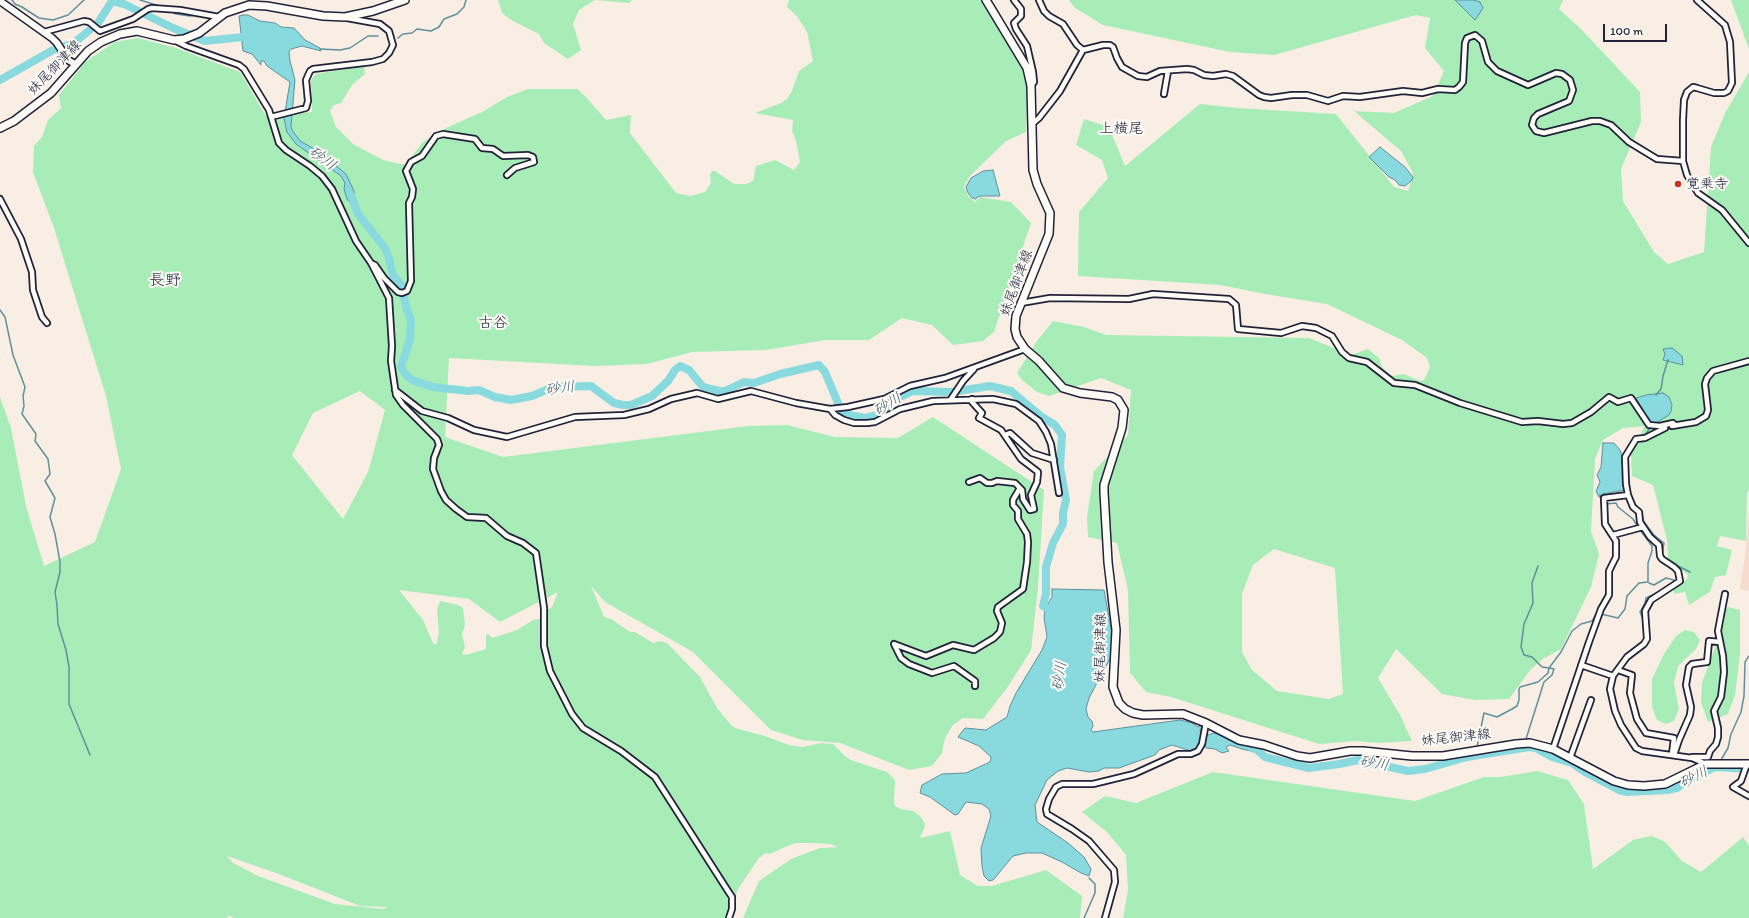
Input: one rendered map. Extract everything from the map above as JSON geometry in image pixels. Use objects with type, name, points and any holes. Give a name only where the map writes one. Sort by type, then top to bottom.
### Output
[{"type":"main road","points":[[0,0],[57,43],[68,60],[75,64]]},
{"type":"main road","name":"妹尾御津線","points":[[0,128],[14,121],[40,103],[56,88],[75,64],[94,46],[109,38],[129,32],[148,33],[174,40],[184,39],[199,33],[232,10],[249,5],[271,7],[323,16],[345,17],[373,11],[405,0]]},
{"type":"main road","name":"妹尾御津線","points":[[986,0],[1022,57],[1027,68],[1031,86],[1033,170],[1037,184],[1050,213],[1049,234],[1016,316],[1015,329],[1017,337],[1024,349],[1039,361],[1063,388],[1112,397],[1118,400],[1124,410],[1122,428],[1104,485],[1108,562],[1116,630],[1113,679],[1115,695],[1122,706],[1133,713],[1143,715],[1182,714],[1206,723],[1244,742],[1264,745],[1297,756],[1310,758],[1350,751],[1412,756],[1443,756],[1526,743],[1553,749],[1614,781],[1628,785],[1644,786],[1664,784],[1706,764],[1747,767]]},
{"type":"street","points":[[1014,0],[1021,9],[1021,16],[1014,23],[1016,29],[1027,46],[1034,82],[1031,86]]},
{"type":"street","points":[[1039,0],[1044,11],[1063,24],[1077,45],[1083,50]]},
{"type":"street","points":[[1697,0],[1725,25],[1730,42],[1732,82],[1728,91],[1724,93],[1697,88],[1693,88],[1687,92],[1684,100],[1683,161],[1689,179],[1698,192],[1722,210],[1749,243]]},
{"type":"street","points":[[44,32],[68,27],[81,21],[87,22],[100,31],[129,21],[152,8],[220,17]]},
{"type":"street","points":[[271,117],[306,108],[308,101],[306,80],[310,71],[313,69],[372,62],[383,59],[394,46],[389,31],[380,24],[345,17]]},
{"type":"street","points":[[1083,50],[1110,45],[1113,47],[1122,67],[1138,76],[1147,77],[1160,72],[1187,69],[1194,70],[1204,75],[1213,76],[1226,74],[1233,76],[1259,95],[1271,98],[1292,95],[1307,95],[1328,101],[1343,96],[1360,97],[1403,91],[1422,93],[1438,89],[1455,90],[1463,82],[1465,43],[1467,38],[1474,36],[1482,41],[1488,62],[1497,71],[1528,85],[1556,73],[1562,74],[1570,80],[1573,90],[1569,101],[1538,114],[1534,118],[1532,126],[1536,131],[1544,133],[1592,121],[1600,121],[1611,126],[1629,142],[1657,159],[1683,161]]},
{"type":"street","points":[[174,40],[244,68],[269,110],[279,143],[282,147],[322,176],[332,189],[356,240],[371,263],[389,298],[392,346],[391,361],[396,395],[403,405],[437,440],[439,445],[432,469],[437,483],[446,500],[467,517],[486,518],[507,536],[523,542],[536,552],[544,608],[544,646],[550,671],[572,714],[583,728],[621,751],[655,777],[732,898],[732,909],[729,918]]},
{"type":"street","points":[[1032,124],[1039,118],[1060,91],[1083,50]]},
{"type":"street","points":[[1164,94],[1168,71]]},
{"type":"street","points":[[371,263],[375,265],[388,283],[398,292],[406,292],[411,281],[409,203],[412,197],[413,188],[406,171],[411,162],[422,156],[436,136],[443,134],[475,139],[482,148],[493,149],[503,156],[528,155],[533,157],[534,162],[515,168],[508,175]]},
{"type":"street","points":[[0,199],[21,239],[32,272],[33,290],[42,317],[47,323]]},
{"type":"street","points":[[1020,303],[1050,298],[1129,299],[1153,294],[1229,300],[1236,305],[1238,329],[1281,333],[1302,326],[1316,328],[1332,336],[1342,352],[1349,358],[1367,362],[1394,383],[1415,385],[1460,403],[1522,422],[1538,421],[1563,424],[1572,423],[1580,419],[1606,398],[1610,398],[1618,402],[1631,398],[1651,426],[1660,426],[1673,423],[1675,425]]},
{"type":"street","points":[[395,390],[422,411],[448,418],[474,430],[507,437],[575,418],[624,415],[649,409],[671,399],[697,393],[718,399],[751,391],[796,403],[830,409],[874,402],[910,386],[945,378],[1024,349]]},
{"type":"street","points":[[1706,764],[1692,758],[1673,754],[1646,752],[1636,748],[1623,730],[1615,710],[1610,689],[1613,676],[1627,657],[1644,644],[1647,639],[1644,611],[1651,600],[1669,590],[1680,580],[1678,571],[1660,556],[1659,545],[1643,527],[1640,522],[1639,512],[1633,507],[1628,495],[1626,484],[1624,457],[1636,439],[1644,438],[1663,428],[1696,422],[1706,416],[1708,410],[1705,384],[1707,378],[1713,371],[1749,361]]},
{"type":"street","points":[[953,398],[958,388],[975,368]]},
{"type":"street","points":[[830,409],[835,415],[844,420],[854,423],[867,423],[875,422],[907,407],[953,398],[1002,400],[1016,404],[1039,421],[1046,432],[1051,444],[1058,493]]},
{"type":"street","points":[[969,482],[980,478],[987,483],[997,481],[1015,483],[1022,490],[1023,499],[1030,510],[1034,507],[1031,495],[1038,472],[1021,459],[1001,430],[979,418],[982,413],[972,402],[972,399]]},
{"type":"street","points":[[1005,435],[1010,433],[1032,453],[1054,460]]},
{"type":"street","points":[[976,686],[974,681],[954,666],[932,674],[909,664],[901,658],[894,644],[926,656],[953,645],[974,650],[994,638],[1000,632],[1002,623],[997,611],[998,608],[1020,592],[1024,586],[1028,542],[1027,534],[1018,519],[1018,511],[1013,505],[1015,495],[1020,488]]},
{"type":"street","points":[[1553,749],[1599,615],[1609,595],[1609,571],[1616,557],[1616,541],[1605,524],[1604,498],[1628,495]]},
{"type":"street","points":[[1613,535],[1643,527]]},
{"type":"street","points":[[1692,758],[1693,756],[1708,757],[1710,751],[1716,744],[1718,737],[1718,728],[1714,711],[1721,697],[1724,672],[1719,622],[1725,594]]},
{"type":"street","points":[[1673,754],[1690,715],[1691,707],[1686,685],[1689,667],[1692,664],[1706,662],[1709,641],[1720,642]]},
{"type":"street","points":[[1581,665],[1613,676]]},
{"type":"street","points":[[1618,670],[1632,675],[1630,689],[1631,699],[1637,719],[1646,734],[1674,738],[1673,754]]},
{"type":"street","points":[[1570,758],[1591,700]]},
{"type":"street","points":[[1105,918],[1115,882],[1114,870],[1089,841],[1047,814],[1046,809],[1049,799],[1056,788],[1062,784],[1093,784],[1134,774],[1170,757],[1198,751],[1202,744],[1206,723]]},
{"type":"street","points":[[1747,767],[1741,781],[1733,787],[1749,796]]},
{"type":"shaded area","points":[[1749,507],[1749,591],[1740,589],[1745,556]]},
{"type":"green space","points":[[498,0],[595,0],[579,10],[573,24],[581,50],[568,59],[544,43],[539,34],[513,21],[502,13]]},
{"type":"green space","points":[[595,0],[632,0],[629,3]]},
{"type":"green space","points":[[789,0],[981,0],[1003,38],[1023,66],[1027,92],[1026,132],[1006,141],[969,177],[964,186],[968,196],[975,202],[980,197],[1011,202],[1031,223],[994,332],[983,341],[953,345],[932,325],[902,318],[869,340],[825,340],[766,350],[692,352],[647,364],[594,366],[449,358],[445,437],[503,457],[748,426],[787,425],[835,437],[898,438],[933,417],[1044,490],[1038,588],[1031,650],[1007,688],[983,719],[963,718],[953,725],[945,738],[942,753],[932,766],[909,770],[840,743],[803,740],[771,730],[693,652],[605,602],[591,586],[604,617],[611,619],[630,632],[635,632],[653,643],[660,641],[667,643],[700,677],[717,708],[735,728],[765,736],[789,745],[803,747],[821,743],[833,744],[851,760],[887,772],[895,780],[895,806],[901,809],[913,811],[920,816],[924,822],[925,826],[920,838],[950,831],[960,875],[978,886],[992,886],[1046,870],[1082,896],[1080,918],[743,918],[759,881],[791,859],[820,848],[838,847],[830,844],[796,843],[770,854],[766,853],[759,858],[738,889],[735,898],[734,915],[732,918],[234,918],[230,916],[225,918],[0,918],[0,397],[11,428],[26,506],[44,566],[95,542],[121,469],[106,396],[54,228],[33,172],[34,146],[42,137],[48,120],[61,108],[59,95],[85,62],[115,42],[138,38],[176,48],[240,72],[266,116],[312,112],[311,80],[316,74],[364,66],[365,74],[352,85],[341,103],[334,105],[330,111],[336,127],[353,144],[383,160],[405,165],[423,142],[446,128],[482,112],[507,97],[528,89],[577,89],[606,120],[631,115],[630,133],[676,193],[690,196],[705,192],[711,183],[710,175],[712,171],[715,171],[734,184],[746,184],[753,181],[756,166],[775,160],[794,170],[800,162],[796,141],[792,131],[793,120],[755,113],[781,103],[787,99],[792,91],[799,71],[813,61],[807,32],[797,16],[787,7]],"holes":[[[360,391],[385,410],[368,472],[343,519],[292,455],[313,413]],[[399,590],[469,599],[500,622],[558,592],[552,607],[539,619],[533,620],[517,630],[492,638],[488,634],[486,635],[486,649],[466,655],[462,654],[465,647],[462,634],[465,625],[463,608],[458,605],[440,601],[437,610],[439,633],[436,645],[433,643],[423,620]],[[227,856],[276,873],[360,906],[388,907],[383,909],[335,904],[258,876],[233,863]]]},
{"type":"green space","points":[[1069,0],[1563,0],[1559,9],[1582,30],[1640,92],[1641,122],[1621,169],[1623,201],[1654,252],[1668,264],[1704,252],[1711,147],[1725,113],[1749,72],[1749,490],[1747,493],[1746,541],[1720,536],[1717,546],[1732,550],[1726,575],[1715,577],[1710,592],[1689,605],[1685,592],[1674,594],[1673,588],[1687,579],[1688,575],[1668,559],[1667,540],[1653,485],[1632,476],[1631,453],[1645,426],[1623,428],[1603,440],[1595,459],[1591,531],[1599,554],[1591,587],[1561,649],[1543,659],[1531,669],[1509,699],[1475,700],[1442,694],[1396,649],[1378,678],[1400,715],[1412,741],[1378,743],[1355,741],[1319,744],[1171,697],[1146,692],[1130,673],[1128,590],[1117,543],[1088,537],[1087,517],[1094,471],[1128,435],[1131,390],[1101,378],[1049,396],[1037,392],[1022,380],[1017,373],[1037,341],[1053,321],[1084,327],[1106,335],[1309,338],[1351,355],[1368,349],[1379,358],[1382,367],[1392,376],[1404,374],[1420,381],[1424,380],[1430,367],[1427,358],[1402,340],[1327,304],[1220,285],[1078,276],[1079,212],[1108,178],[1102,160],[1076,145],[1084,119],[1109,127],[1125,166],[1200,104],[1237,108],[1336,114],[1394,187],[1408,191],[1413,173],[1401,151],[1354,111],[1394,113],[1433,96],[1444,71],[1425,48],[1430,18],[1416,15],[1274,55],[1230,52],[1103,25],[1075,8]],"holes":[[[1274,549],[1335,568],[1343,694],[1329,699],[1277,691],[1252,670],[1242,652],[1242,594],[1253,565]]]},
{"type":"green space","points":[[1731,0],[1749,0],[1749,49]]},
{"type":"green space","points":[[1728,607],[1740,610],[1740,654],[1735,695],[1728,714],[1708,722],[1701,702],[1702,683],[1724,623],[1726,609]]},
{"type":"green space","points":[[1685,630],[1694,632],[1700,640],[1696,649],[1678,666],[1674,683],[1679,709],[1674,721],[1666,724],[1657,720],[1652,707],[1652,679],[1664,654],[1676,636]]},
{"type":"green space","points":[[1537,771],[1568,780],[1584,804],[1593,869],[1633,840],[1651,836],[1664,841],[1682,861],[1701,872],[1743,837],[1749,846],[1749,918],[1123,918],[1128,890],[1126,855],[1107,832],[1082,812],[1105,796],[1136,803],[1213,772],[1415,801],[1484,777],[1501,777]]},
{"type":"water","points":[[1455,0],[1473,0],[1480,2],[1483,8],[1475,20]]},
{"type":"water","points":[[248,15],[260,21],[275,23],[281,27],[294,28],[305,40],[320,48],[321,51],[302,46],[291,49],[289,52],[295,80],[291,126],[292,130],[300,141],[316,150],[346,174],[354,191],[355,204],[352,205],[347,199],[344,189],[345,183],[341,176],[296,144],[287,132],[284,118],[290,82],[267,66],[264,61],[261,61],[261,65],[252,54],[243,51],[239,16]]},
{"type":"water","points":[[1380,147],[1405,167],[1413,177],[1412,180],[1405,186],[1399,185],[1395,180],[1389,177],[1369,157]]},
{"type":"water","points":[[993,170],[1000,196],[982,196],[977,197],[976,199],[972,198],[966,187],[971,178],[983,171]]},
{"type":"water","points":[[1672,348],[1682,356],[1683,365],[1663,360],[1665,354],[1663,349]]},
{"type":"water","points":[[1663,393],[1669,397],[1672,405],[1671,411],[1669,415],[1653,425],[1636,398]]},
{"type":"water","points":[[1603,443],[1614,443],[1620,450],[1623,458],[1624,484],[1626,490],[1602,494],[1602,496],[1599,497],[1596,491],[1600,482],[1597,475],[1601,467]]},
{"type":"water","points":[[1052,589],[1104,590],[1113,639],[1111,657],[1089,698],[1086,709],[1088,717],[1092,721],[1093,726],[1091,730],[1093,732],[1180,720],[1192,723],[1198,727],[1201,726],[1201,734],[1207,735],[1215,733],[1236,742],[1258,748],[1264,754],[1230,745],[1226,747],[1229,751],[1222,753],[1215,749],[1206,748],[1204,745],[1205,741],[1201,740],[1197,748],[1191,751],[1172,745],[1159,750],[1155,755],[1119,768],[1104,768],[1099,771],[1089,772],[1067,768],[1058,771],[1047,780],[1035,805],[1037,822],[1068,843],[1084,857],[1091,869],[1089,876],[1042,853],[1026,853],[1013,856],[993,880],[989,881],[984,876],[981,848],[991,816],[989,809],[982,804],[966,802],[958,814],[955,815],[930,797],[920,793],[922,785],[942,774],[966,773],[990,762],[991,757],[979,746],[958,737],[965,728],[986,730],[1007,717],[1016,693],[1042,650],[1047,637],[1044,617],[1045,609],[1052,597]]},
{"type":"waterway","points":[[12,0],[15,4],[39,18],[53,20],[68,15],[84,0]]},
{"type":"waterway","points":[[140,0],[163,7]]},
{"type":"waterway","points":[[398,38],[403,34],[412,33],[417,29],[431,31],[439,27],[444,19],[457,14],[464,7],[466,0]]},
{"type":"waterway","name":"砂川","points":[[0,80],[53,50],[74,43],[98,23],[112,1],[124,4],[173,28],[205,41],[252,36]]},
{"type":"waterway","points":[[170,11],[176,14],[190,16],[194,15]]},
{"type":"waterway","points":[[320,49],[340,50],[350,48],[368,36],[378,36]]},
{"type":"waterway","name":"砂川","points":[[351,195],[358,214],[385,248],[393,275],[401,285],[411,320],[410,339],[401,367],[407,376],[412,380],[433,387],[468,391],[479,390],[495,397],[511,400],[532,396],[553,387],[591,386],[614,403],[631,405],[652,396],[668,381],[675,370],[680,366],[689,370],[703,387],[725,391],[744,382],[754,383],[780,374],[819,365],[825,372],[841,410],[849,415],[866,418],[879,414],[894,400],[913,391],[952,392],[990,386],[1011,391],[1042,417],[1055,425],[1062,435],[1060,467],[1066,500],[1063,513],[1063,524],[1053,543],[1046,567],[1046,594],[1043,606],[1054,611]]},
{"type":"waterway","points":[[0,310],[5,317],[13,355],[25,387],[22,414],[36,434],[35,441],[48,459],[50,474],[45,481],[55,498],[50,517],[60,562],[60,572],[55,592],[58,624],[66,650],[69,667],[69,704],[90,755]]},
{"type":"waterway","points":[[1656,395],[1661,389],[1668,360]]},
{"type":"waterway","points":[[1640,437],[1646,434],[1651,426]]},
{"type":"waterway","points":[[1600,495],[1603,513]]},
{"type":"waterway","points":[[1606,504],[1616,503],[1618,507],[1633,519],[1638,527]]},
{"type":"waterway","points":[[1634,503],[1641,511],[1644,522],[1654,535],[1664,543],[1662,554],[1666,559]]},
{"type":"waterway","points":[[1604,525],[1608,532]]},
{"type":"waterway","points":[[1601,614],[1618,618],[1625,609],[1627,596],[1639,583],[1648,582],[1648,563],[1652,546],[1640,530]]},
{"type":"waterway","points":[[1613,540],[1614,552]]},
{"type":"waterway","points":[[1604,600],[1606,594],[1606,572],[1612,559]]},
{"type":"waterway","points":[[1670,562],[1690,572]]},
{"type":"waterway","points":[[1477,747],[1484,713],[1497,717],[1517,706],[1520,687],[1538,682],[1548,673],[1549,668],[1542,667],[1532,657],[1524,655],[1521,647],[1524,624],[1533,603],[1532,583],[1538,566]]},
{"type":"waterway","points":[[1649,583],[1654,585],[1666,578],[1678,581]]},
{"type":"waterway","points":[[1643,619],[1640,612],[1646,598],[1661,591]]},
{"type":"waterway","points":[[1526,739],[1544,682],[1552,675],[1554,669],[1549,668],[1561,652],[1572,631],[1581,624],[1592,621],[1598,610]]},
{"type":"waterway","points":[[1721,760],[1728,748],[1731,734],[1741,712],[1744,696],[1745,662],[1749,656]]},
{"type":"waterway","name":"砂川","points":[[1252,748],[1256,749],[1265,757],[1309,768],[1358,760],[1408,771],[1425,769],[1467,757],[1529,747],[1536,748],[1552,757],[1572,763],[1585,772],[1619,790],[1627,792],[1677,788],[1688,780],[1717,767],[1749,769]]},
{"type":"waterway","points":[[1084,918],[1095,893],[1095,884],[1089,878]]},
{"type":"place","name":"覚乗寺","points":[[1678,184]]},
{"type":"district","name":"上横尾","points":[[1121,129]]},
{"type":"district","name":"長野","points":[[165,281]]},
{"type":"district","name":"古谷","points":[[493,323]]}]
